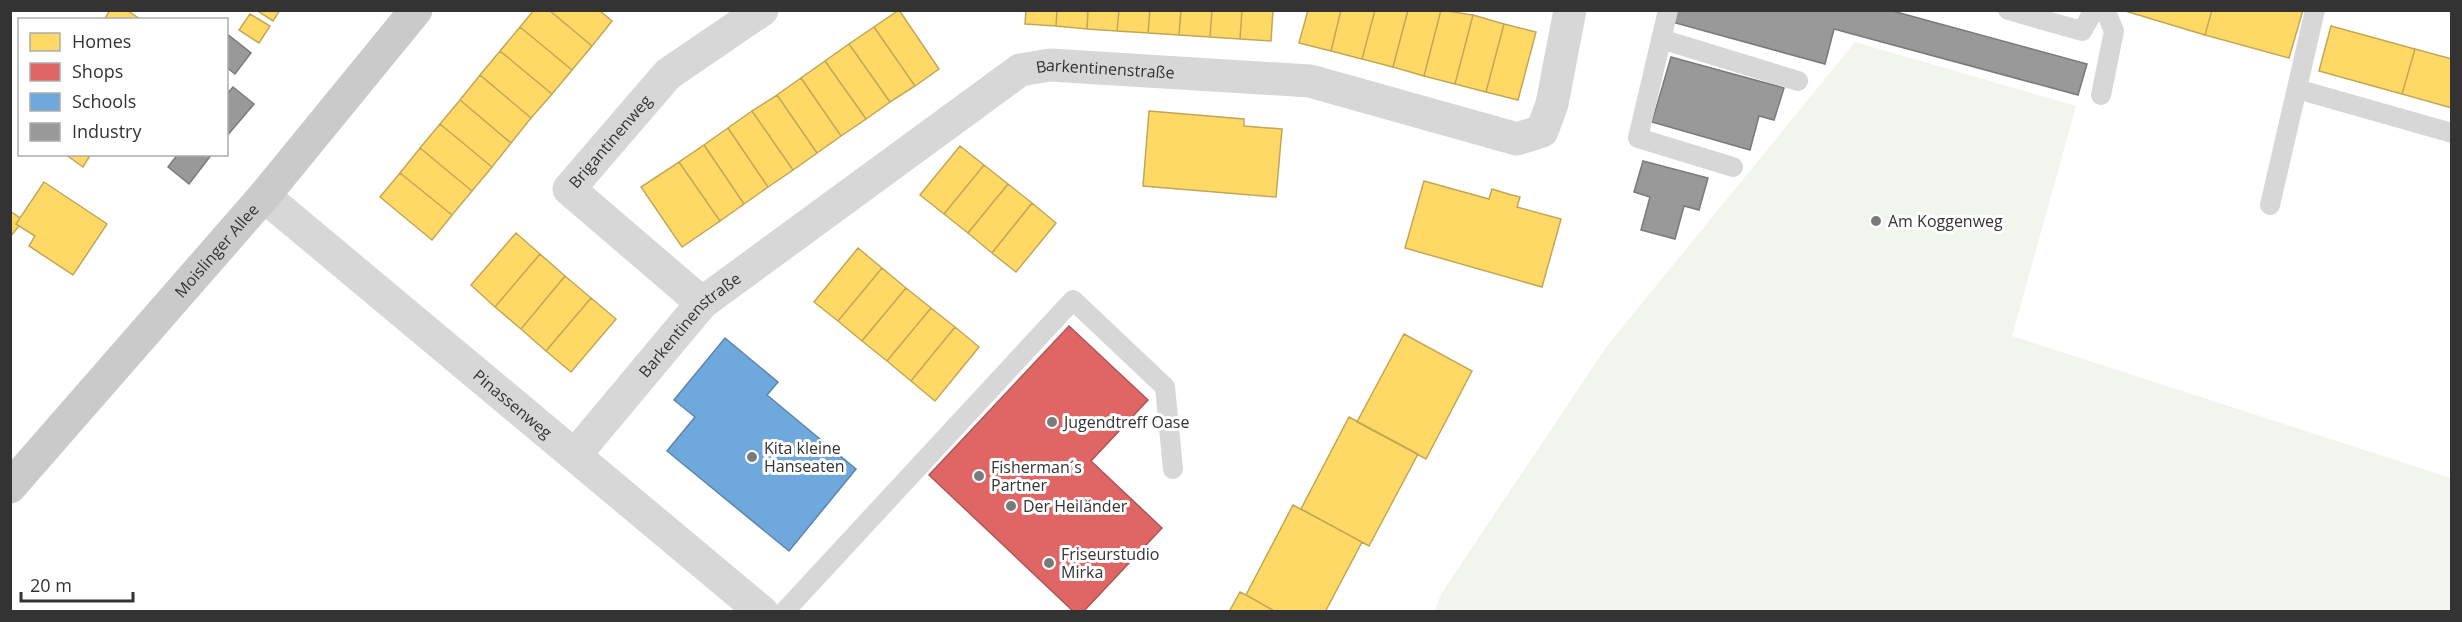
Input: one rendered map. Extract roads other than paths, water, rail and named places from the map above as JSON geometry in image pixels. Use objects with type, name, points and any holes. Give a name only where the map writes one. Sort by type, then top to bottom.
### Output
[{"type":"main road","name":"Moislinger Allee","points":[[10,487],[264,196],[416,10]]},
{"type":"street","name":"Brigantinenweg","points":[[702,303],[569,189],[668,74],[762,10]]},
{"type":"street","name":"Barkentinenstraße","points":[[575,455],[702,303],[1020,70],[1050,65],[1310,81],[1517,139],[1542,131],[1552,104],[1570,10]]},
{"type":"street","name":"Pinassenweg","points":[[264,196],[762,612]]},
{"type":"lane","points":[[1668,10],[1638,138],[1733,167]]},
{"type":"lane","points":[[2008,10],[2082,31],[2094,10]]},
{"type":"lane","points":[[2101,95],[2114,31],[2105,10]]},
{"type":"lane","points":[[2270,205],[2315,10]]},
{"type":"lane","points":[[1661,39],[1798,81]]},
{"type":"lane","points":[[2297,89],[2451,134]]},
{"type":"lane","points":[[784,612],[1073,300],[1165,387],[1173,469]]},
{"type":"place","name":"Am Koggenweg","points":[[1876,221]]},
{"type":"place","name":"Jugendtreff Oase","points":[[1052,422]]},
{"type":"place","name":"Kita kleine Hanseaten","points":[[752,457]]},
{"type":"place","name":"Fisherman´s Partner","points":[[979,476]]},
{"type":"place","name":"Der Heiländer","points":[[1011,506]]},
{"type":"place","name":"Friseurstudio Mirka","points":[[1049,563]]}]
